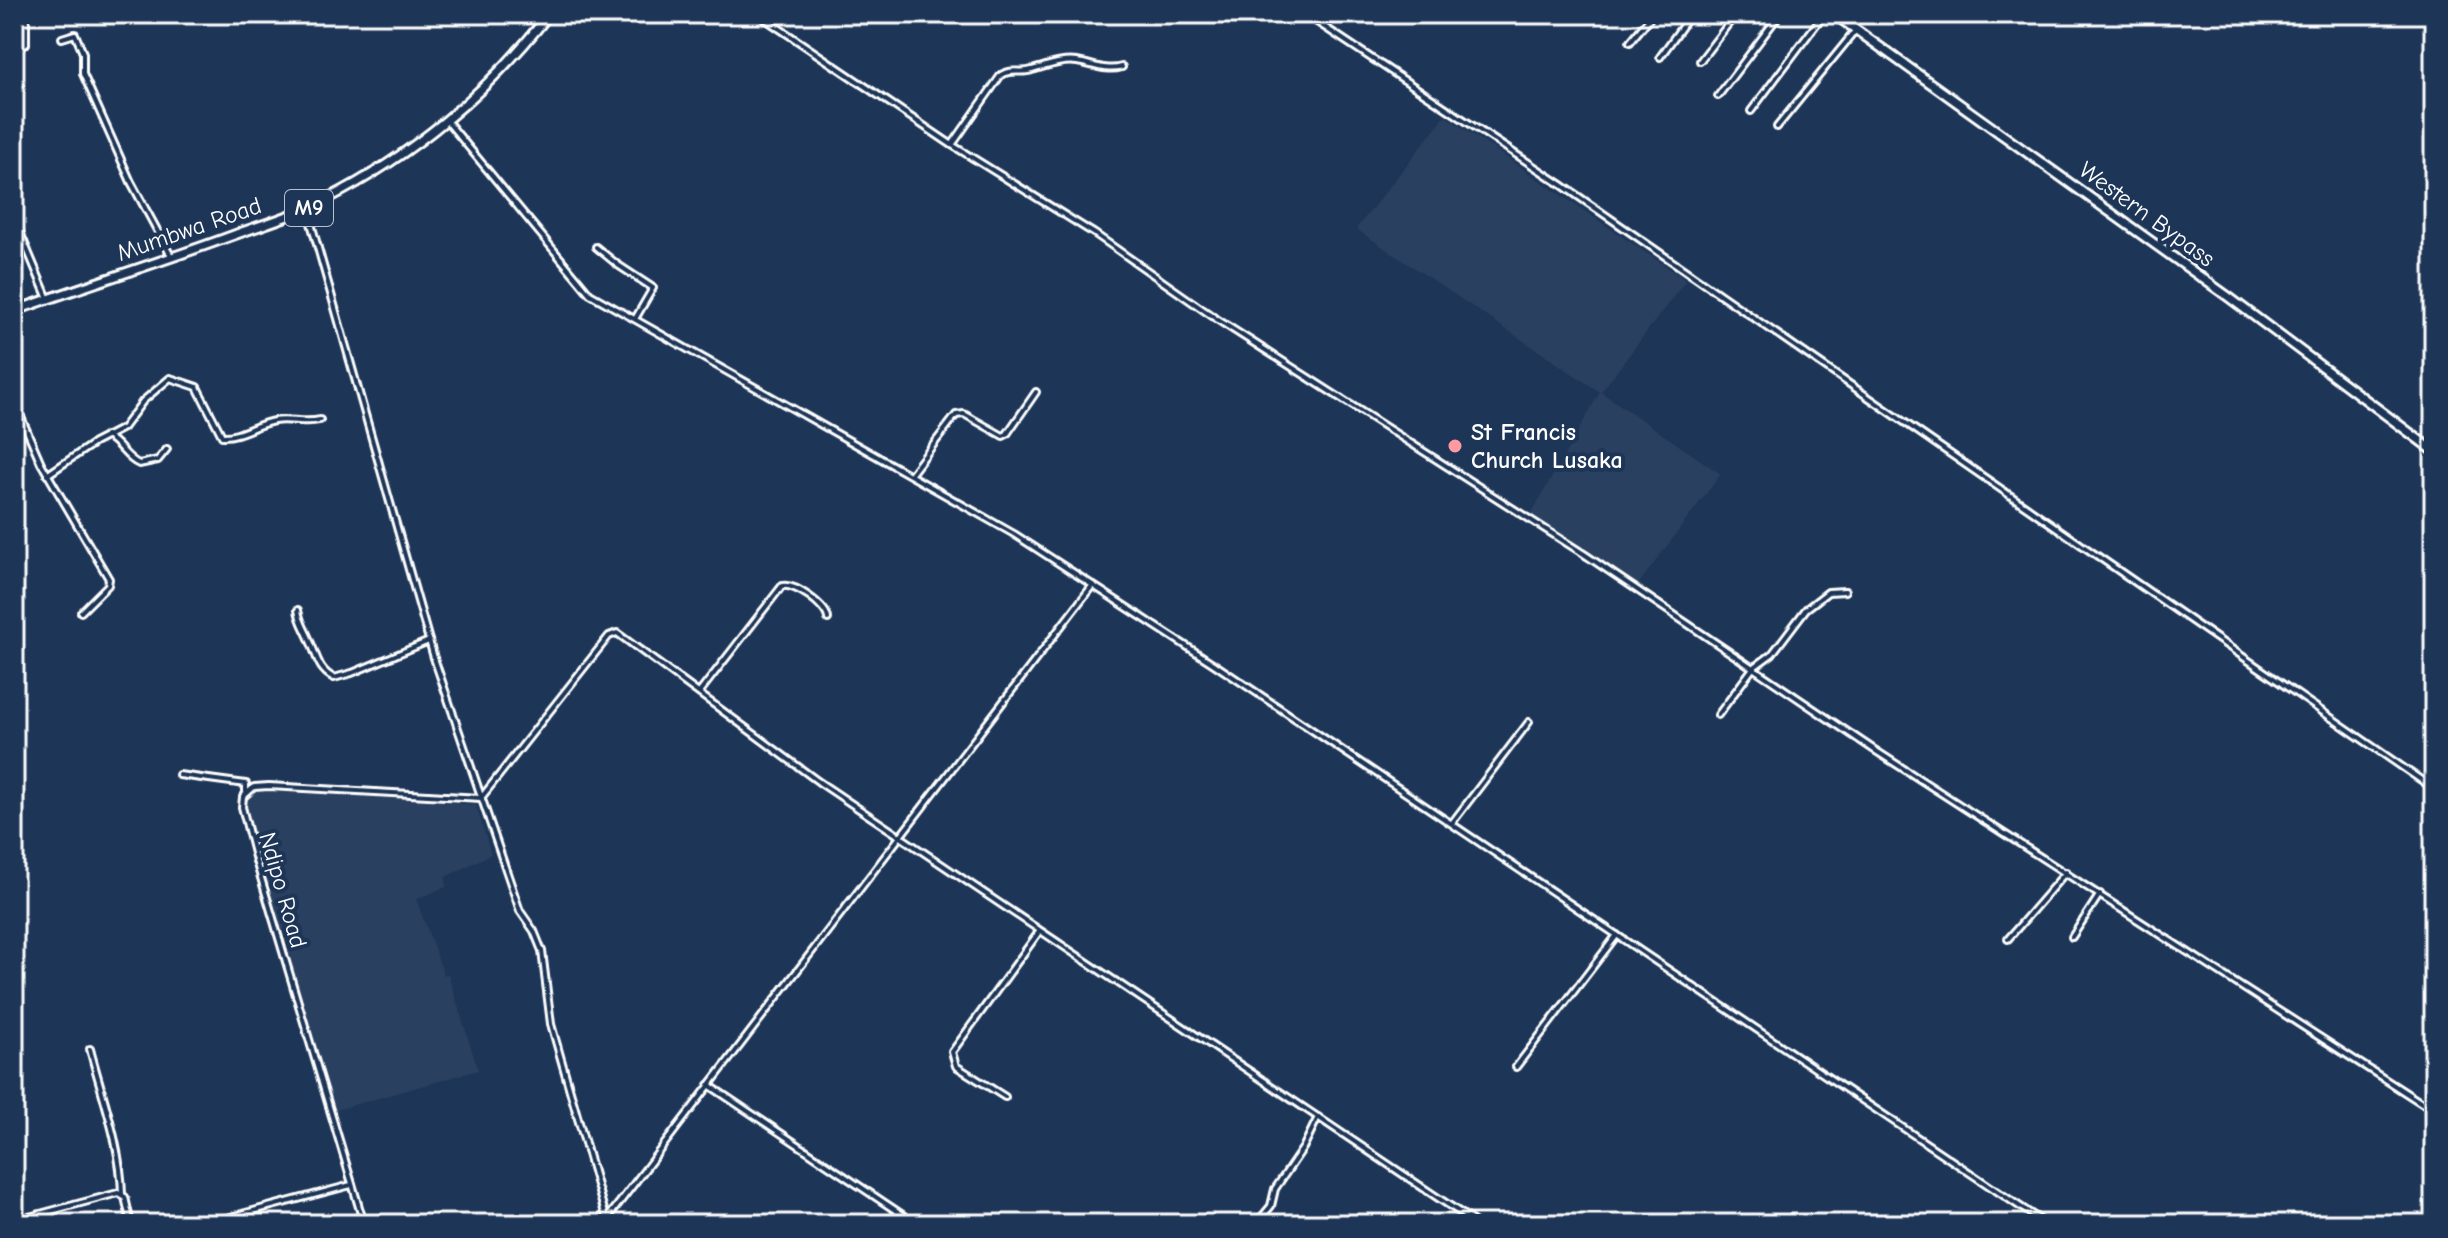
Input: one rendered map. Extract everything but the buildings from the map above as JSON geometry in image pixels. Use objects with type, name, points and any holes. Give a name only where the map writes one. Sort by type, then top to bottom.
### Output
[{"type":"main road","name":"Mumbwa Road","points":[[14,311],[172,258],[307,209],[337,194],[447,121],[510,59],[549,14]]},
{"type":"main road","name":"Western Bypass","points":[[1834,14],[2230,298],[2434,451]]},
{"type":"street","points":[[14,51],[26,44],[26,14]]},
{"type":"street","points":[[758,14],[952,145],[1095,234],[1215,318],[1584,554],[2334,1049],[2434,1111]]},
{"type":"street","points":[[1305,14],[1562,185],[2434,789]]},
{"type":"street","points":[[1630,42],[1653,14]]},
{"type":"street","points":[[1660,57],[1691,14]]},
{"type":"street","points":[[1700,61],[1736,14]]},
{"type":"street","points":[[1718,96],[1780,14]]},
{"type":"street","points":[[1751,111],[1824,14]]},
{"type":"street","points":[[1777,127],[1856,30]]},
{"type":"street","points":[[62,38],[73,34],[78,37],[83,74],[131,182],[172,258]]},
{"type":"street","points":[[952,145],[1001,75],[1010,70],[1030,71],[1071,61],[1114,70],[1122,67]]},
{"type":"street","points":[[447,121],[590,294],[1014,534],[1452,823],[2046,1224]]},
{"type":"street","points":[[307,209],[429,640],[520,911],[534,931],[542,951],[551,1024],[607,1221]]},
{"type":"street","points":[[14,218],[48,299]]},
{"type":"street","points":[[596,247],[653,288],[635,319]]},
{"type":"street","points":[[47,475],[127,424],[143,401],[172,377],[197,387],[222,436],[271,421],[307,423],[320,420]]},
{"type":"street","points":[[911,474],[956,415],[964,414],[1003,436],[1036,392]]},
{"type":"street","points":[[14,401],[47,475],[109,579],[108,585],[81,612]]},
{"type":"street","points":[[106,436],[139,464],[158,460],[167,449]]},
{"type":"street","points":[[607,1221],[1093,585]]},
{"type":"street","points":[[699,693],[782,586],[792,586],[824,608],[828,619]]},
{"type":"street","points":[[1718,715],[1753,668],[1772,654],[1800,614],[1832,590],[1845,591]]},
{"type":"street","points":[[298,610],[316,659],[323,670],[334,678],[429,640]]},
{"type":"street","points":[[481,798],[613,634],[621,634],[797,767],[1477,1224]]},
{"type":"street","points":[[1452,823],[1529,722]]},
{"type":"street","points":[[179,775],[246,784],[246,792]]},
{"type":"street","points":[[246,792],[254,787],[269,786],[481,798]]},
{"type":"street","name":"Ndipo Road","points":[[246,792],[242,802],[244,818],[364,1224]]},
{"type":"street","points":[[2008,939],[2066,872]]},
{"type":"street","points":[[2072,937],[2100,894]]},
{"type":"street","points":[[1005,1097],[956,1066],[952,1052],[1039,932]]},
{"type":"street","points":[[1516,1067],[1617,935]]},
{"type":"street","points":[[90,1049],[131,1224]]},
{"type":"street","points":[[709,1085],[916,1224]]},
{"type":"street","points":[[1256,1224],[1271,1206],[1275,1189],[1303,1148],[1319,1116]]},
{"type":"street","points":[[204,1224],[351,1185]]},
{"type":"street","points":[[14,1221],[122,1194]]},
{"type":"shaded area","points":[[1445,116],[1686,280],[1601,392],[1721,474],[1637,586],[1530,516],[1600,392],[1356,229]]},
{"type":"shaded area","points":[[250,791],[392,797],[476,805],[491,854],[446,877],[446,887],[416,899],[444,975],[448,974],[478,1070],[329,1112],[242,811],[243,802]]},
{"type":"place","name":"St Francis Church Lusaka","points":[[1455,446]]}]
